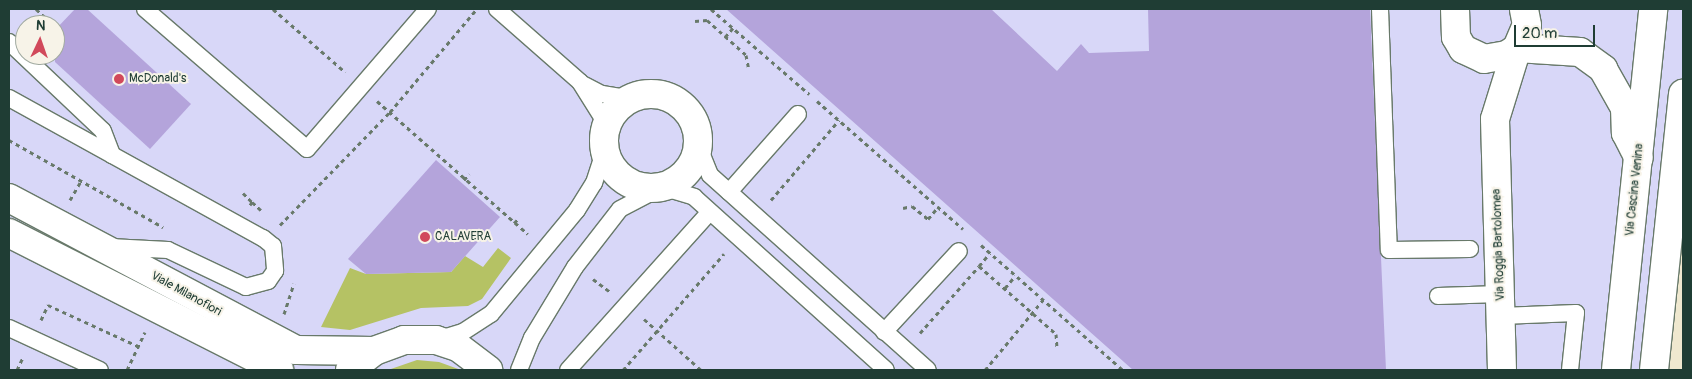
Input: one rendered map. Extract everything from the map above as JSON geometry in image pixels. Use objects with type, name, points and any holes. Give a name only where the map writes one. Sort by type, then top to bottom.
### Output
[{"type":"street","name":"Via Roggia Bartolomea","points":[[1455,9],[1452,23],[1463,49],[1484,85],[1495,119],[1502,370]]},
{"type":"street","name":"Via Roggia Bartolomea","points":[[1495,119],[1517,48],[1527,25],[1524,9]]},
{"type":"street","name":"Via Cascina Venina","points":[[1616,370],[1653,9]]},
{"type":"street","points":[[1463,49],[1484,59],[1507,55],[1517,48],[1580,52],[1603,69],[1621,99],[1626,132],[1639,158]]},
{"type":"street","points":[[1654,370],[1683,94]]},
{"type":"street","points":[[646,95],[673,100],[692,119],[698,145],[687,172],[662,187],[632,184],[610,164],[606,137],[633,98],[646,95]]},
{"type":"street","name":"Viale Milanofiori","points":[[9,198],[296,350],[374,351]]},
{"type":"street","name":"Viale Milanofiori","points":[[9,234],[279,370]]},
{"type":"street","name":"Viale Milanofiori","points":[[350,370],[374,351],[404,340],[436,340],[458,347],[488,370]]},
{"type":"lane","points":[[145,9],[306,149],[428,9]]},
{"type":"lane","points":[[497,9],[580,82],[602,94],[633,98]]},
{"type":"lane","points":[[1380,9],[1390,250],[1470,249]]},
{"type":"lane","points":[[9,42],[103,131],[112,155]]},
{"type":"lane","points":[[436,340],[463,332],[491,314],[577,210],[594,183],[606,137],[580,82]]},
{"type":"lane","points":[[9,98],[239,225],[272,246],[275,271],[268,281],[246,287],[232,283],[168,250],[98,246]]},
{"type":"lane","points":[[729,192],[798,114]]},
{"type":"lane","points":[[698,145],[710,175],[928,370]]},
{"type":"lane","points":[[519,370],[532,338],[575,266],[620,209],[662,187],[694,197],[886,370]]},
{"type":"lane","points":[[568,370],[710,212]]},
{"type":"lane","points":[[884,332],[959,250]]},
{"type":"lane","points":[[1438,296],[1576,313],[1570,370]]},
{"type":"lane","points":[[9,328],[100,370]]},
{"type":"path","points":[[273,9],[514,223],[519,218]]},
{"type":"path","points":[[277,227],[319,189],[390,112],[477,9]]},
{"type":"path","points":[[711,9],[968,233]]},
{"type":"path","points":[[695,21],[707,20],[746,55],[749,70]]},
{"type":"path","points":[[725,37],[733,28]]},
{"type":"path","points":[[9,140],[172,232]]},
{"type":"path","points":[[464,180],[469,174]]},
{"type":"path","points":[[243,193],[265,214]]},
{"type":"path","points":[[239,225],[252,202]]},
{"type":"path","points":[[903,208],[912,206],[928,219],[938,207]]},
{"type":"path","points":[[271,220],[283,233]]},
{"type":"path","points":[[975,240],[1123,370]]},
{"type":"path","points":[[904,350],[990,253]]},
{"type":"path","points":[[980,266],[1056,334],[1057,348]]},
{"type":"path","points":[[1005,288],[1015,276]]},
{"type":"path","points":[[282,319],[295,280]]},
{"type":"path","points":[[985,370],[1043,300]]},
{"type":"path","points":[[127,370],[148,324]]},
{"type":"shaded area","points":[[9,9],[1683,9],[1683,94],[1654,370],[9,370]]},
{"type":"green space","points":[[498,248],[511,258],[482,299],[468,306],[421,308],[350,330],[321,327],[350,268],[366,274],[451,272],[465,256],[483,267]]},
{"type":"green space","points":[[417,360],[439,362],[461,370],[388,370]]},
{"type":"building","name":"McDonald's","points":[[75,9],[87,9],[191,104],[150,149],[58,65],[65,65],[65,20]]},
{"type":"building","points":[[726,9],[991,9],[1057,71],[1081,44],[1089,53],[1149,51],[1148,9],[1370,9],[1386,370],[1133,370]]},
{"type":"building","name":"CALAVERA","points":[[436,160],[500,217],[451,272],[366,274],[348,259]]},
{"type":"place","name":"McDonald's","points":[[119,79]]},
{"type":"place","name":"CALAVERA","points":[[425,237]]}]
